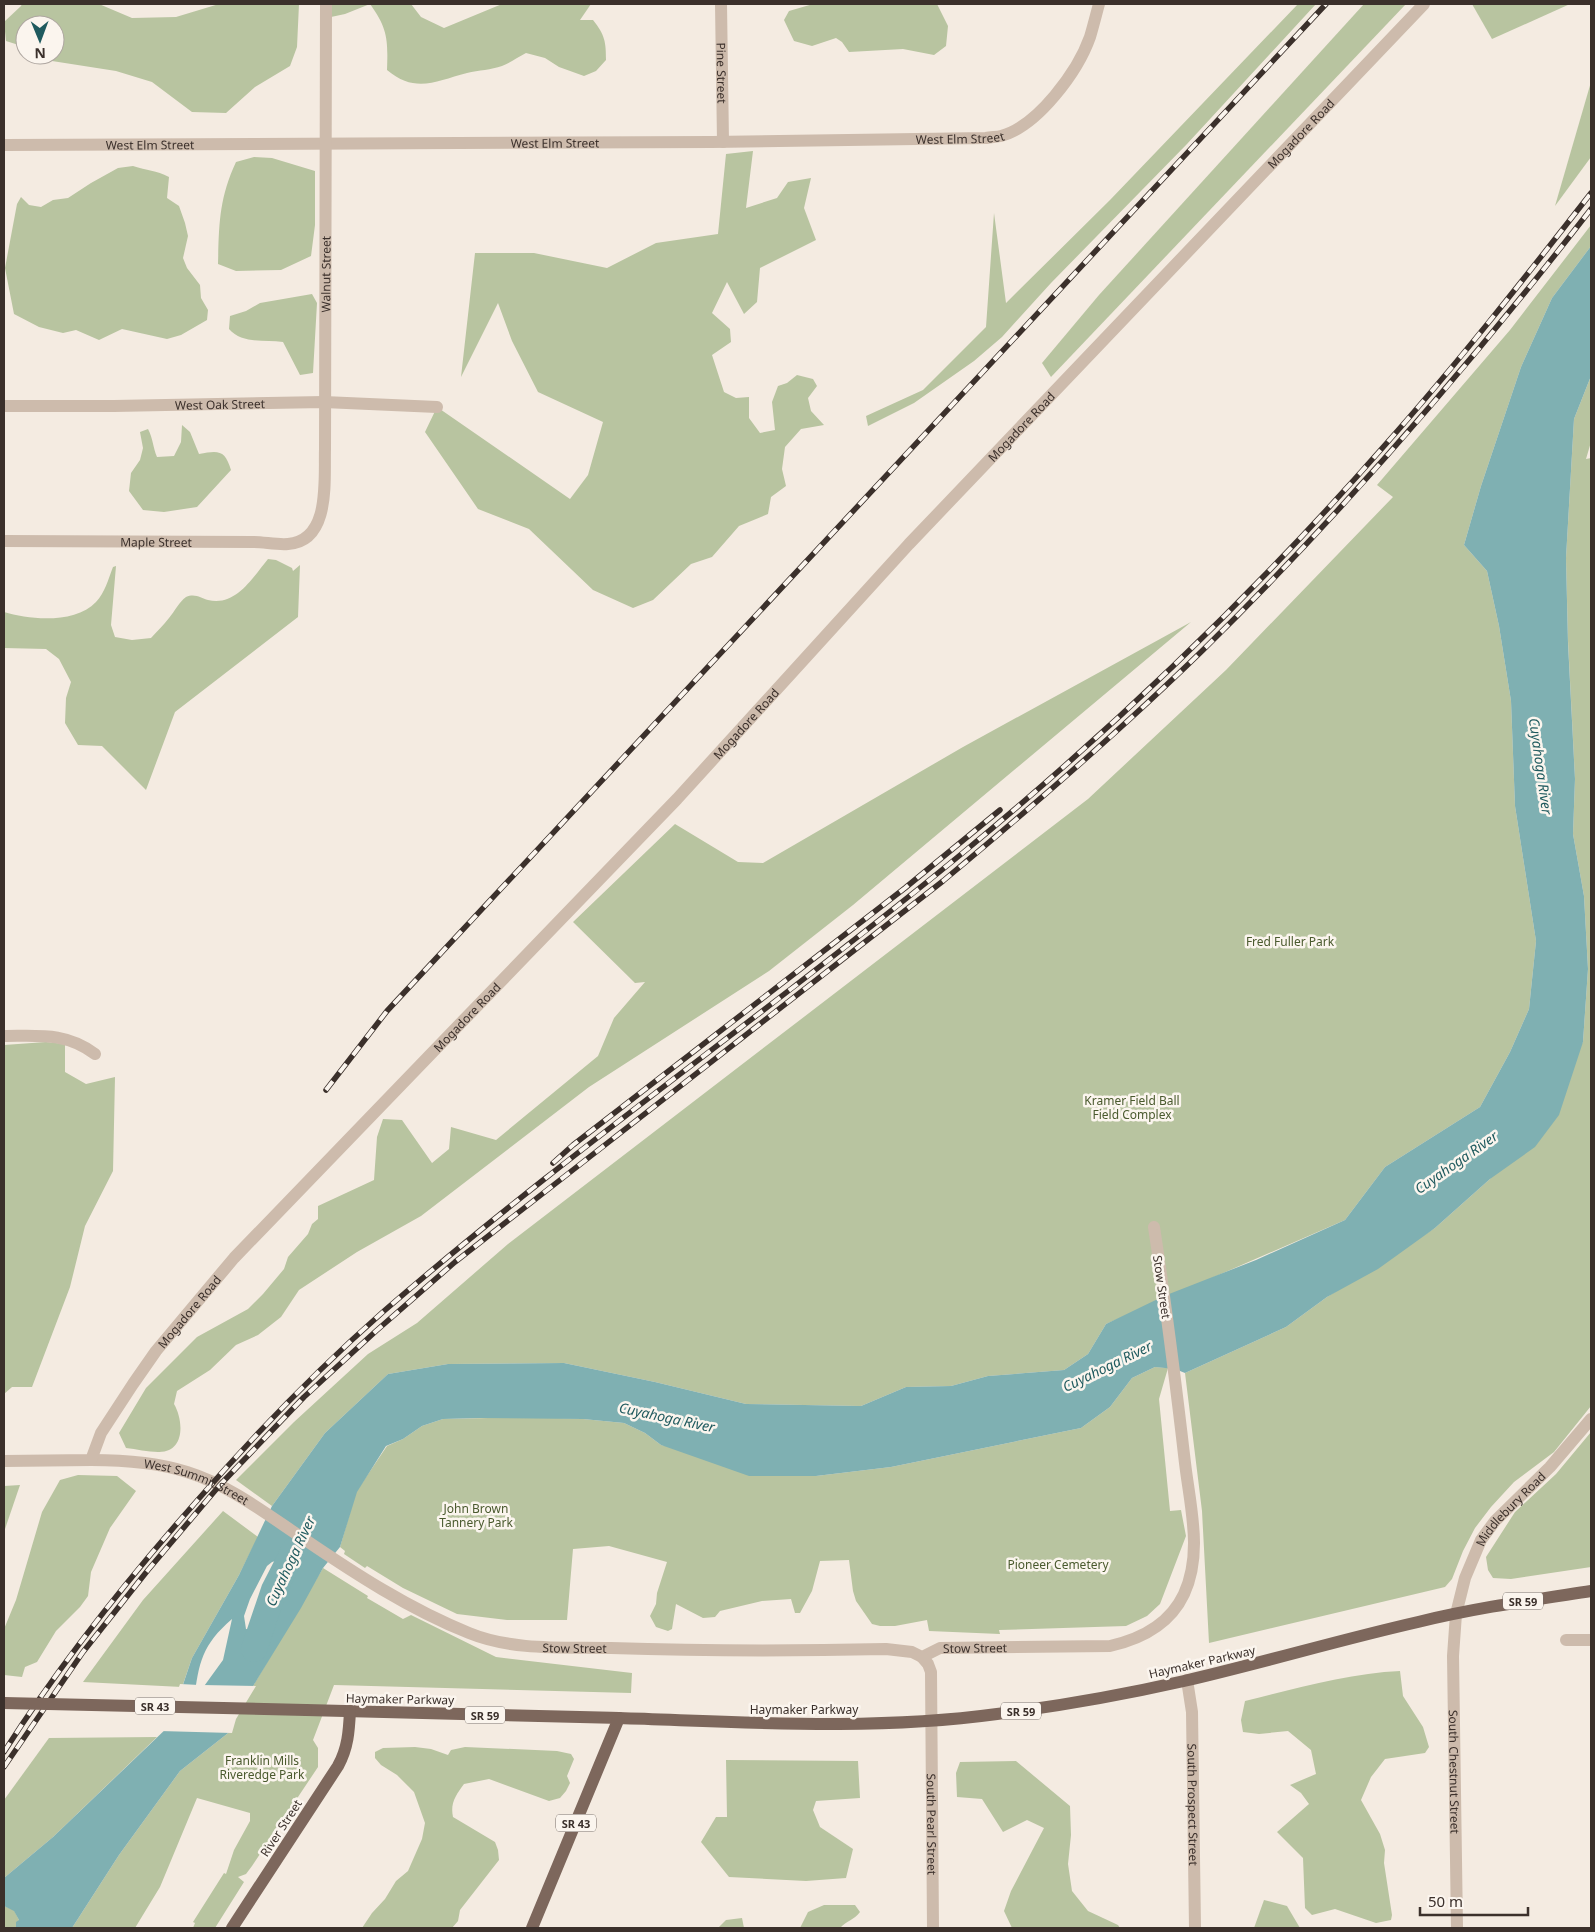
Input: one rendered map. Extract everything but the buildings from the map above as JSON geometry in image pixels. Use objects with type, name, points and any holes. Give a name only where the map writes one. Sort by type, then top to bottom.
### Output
[{"type":"main road","name":"Haymaker Parkway","points":[[4,1703],[620,1718],[763,1724],[860,1724],[931,1721],[994,1715],[1071,1704],[1187,1680],[1456,1614],[1591,1591]]},
{"type":"main road","name":"River Street","points":[[232,1928],[338,1766],[348,1742],[350,1711]]},
{"type":"main road","name":"SR 43","points":[[532,1928],[620,1718]]},
{"type":"street","name":"Walnut Street","points":[[307,537],[320,521],[325,449],[326,4]]},
{"type":"street","name":"Pine Street","points":[[721,4],[723,142]]},
{"type":"street","name":"West Elm Street","points":[[4,145],[723,142],[969,139],[1002,136],[1030,119],[1066,82],[1077,65],[1089,38],[1099,4]]},
{"type":"street","name":"Mogadore Road","points":[[91,1460],[101,1434],[156,1351],[234,1258],[677,799],[909,544],[1424,4]]},
{"type":"street","name":"West Oak Street","points":[[4,406],[324,402],[437,406]]},
{"type":"street","name":"Maple Street","points":[[4,541],[204,541],[289,544],[307,537]]},
{"type":"street","points":[[4,1036],[58,1037],[72,1040],[95,1054]]},
{"type":"street","name":"Stow Street","points":[[364,1579],[411,1607],[470,1634],[495,1642],[550,1646],[713,1651],[886,1649],[912,1652],[922,1657],[940,1648],[1110,1646],[1129,1642],[1144,1635],[1164,1621],[1184,1595],[1193,1569],[1193,1520],[1179,1403],[1154,1227]]},
{"type":"street","name":"Middlebury Road","points":[[1456,1614],[1470,1565],[1481,1540],[1511,1504],[1565,1451],[1591,1420]]},
{"type":"street","name":"West Summit Street","points":[[4,1461],[130,1460],[189,1472],[213,1482],[263,1511],[364,1579]]},
{"type":"street","name":"South Chestnut Street","points":[[1456,1614],[1453,1656],[1457,1928]]},
{"type":"street","points":[[1566,1640],[1591,1640]]},
{"type":"street","name":"South Pearl Street","points":[[922,1657],[928,1664],[931,1672],[933,1928]]},
{"type":"street","name":"South Prospect Street","points":[[1187,1680],[1192,1712],[1195,1928]]},
{"type":"green space","points":[[22,4],[99,4],[132,18],[176,17],[219,4],[299,4],[297,47],[290,66],[255,87],[226,113],[192,112],[152,82],[116,71],[65,63],[65,15],[15,15],[15,44],[6,41],[4,22]]},
{"type":"green space","points":[[332,4],[370,4],[345,14],[331,17]]},
{"type":"green space","points":[[370,4],[411,4],[421,17],[444,28],[502,4],[591,4],[580,20],[593,20],[597,25],[604,39],[606,60],[596,71],[584,76],[559,67],[545,58],[526,53],[505,65],[494,68],[426,84],[407,82],[387,70],[386,35]]},
{"type":"green space","points":[[813,4],[937,4],[948,26],[946,46],[934,55],[903,49],[849,52],[842,42],[836,38],[812,46],[794,41],[784,20],[789,11]]},
{"type":"green space","points":[[1298,4],[1316,4],[1187,144],[1051,283],[1002,337],[974,361],[914,403],[868,426],[866,416],[923,390],[986,327],[994,213],[1006,303],[1110,200]]},
{"type":"green space","points":[[1364,4],[1406,4],[1051,377],[1042,363],[1099,295]]},
{"type":"green space","points":[[1472,4],[1570,4],[1492,39]]},
{"type":"green space","points":[[1591,82],[1591,157],[1555,206]]},
{"type":"green space","points":[[753,151],[746,208],[777,198],[788,182],[811,178],[804,208],[816,240],[760,268],[757,302],[744,314],[727,282],[712,313],[730,329],[731,342],[712,355],[724,392],[736,398],[749,397],[749,418],[760,433],[775,430],[772,402],[778,386],[787,383],[797,375],[813,379],[817,386],[808,398],[811,411],[824,425],[801,429],[785,447],[782,469],[786,486],[771,497],[768,514],[739,526],[712,557],[691,564],[653,600],[633,608],[593,590],[529,529],[478,509],[425,432],[437,407],[570,499],[588,475],[603,422],[538,392],[512,341],[498,303],[461,377],[475,253],[534,253],[607,268],[656,243],[718,234],[726,154]]},
{"type":"green space","points":[[254,157],[272,158],[315,171],[315,225],[311,256],[281,270],[236,271],[218,264],[221,212],[230,175],[236,162]]},
{"type":"green space","points":[[133,166],[169,177],[167,198],[179,206],[185,223],[188,236],[183,258],[187,268],[200,285],[201,298],[208,310],[207,320],[181,335],[167,339],[122,329],[99,340],[76,330],[63,333],[39,327],[14,314],[5,268],[17,204],[21,197],[29,205],[41,207],[53,200],[68,198],[118,168]]},
{"type":"green space","name":"Fred Fuller Park","points":[[1591,225],[1591,246],[1552,298],[1521,367],[1481,486],[1464,545],[1487,571],[1499,626],[1511,701],[1515,806],[1536,941],[1529,1009],[1510,1052],[1480,1107],[1385,1167],[1345,1220],[1106,1324],[1088,1354],[1064,1370],[988,1376],[951,1386],[906,1387],[861,1406],[746,1404],[564,1363],[448,1364],[388,1374],[325,1433],[272,1506],[236,1480],[294,1422],[368,1354],[417,1323],[508,1244],[1088,799],[1226,670],[1393,497],[1377,485],[1510,330]]},
{"type":"green space","points":[[312,294],[317,303],[313,373],[300,375],[283,342],[247,339],[234,334],[229,329],[230,316],[246,311],[260,303]]},
{"type":"green space","points":[[1591,376],[1591,442],[1586,459],[1591,458],[1591,1406],[1554,1452],[1514,1482],[1491,1507],[1475,1528],[1452,1579],[1445,1587],[1209,1643],[1202,1511],[1185,1373],[1286,1327],[1327,1297],[1435,1228],[1490,1179],[1583,1042],[1588,969],[1584,896],[1573,834],[1575,779],[1566,558],[1574,419]]},
{"type":"green space","points":[[182,425],[190,432],[199,454],[216,452],[224,455],[231,470],[197,507],[164,512],[143,510],[129,491],[131,473],[140,460],[143,448],[140,432],[148,429],[157,457],[174,456],[181,442]]},
{"type":"green space","points":[[268,559],[276,560],[292,568],[293,571],[300,565],[298,617],[175,712],[146,790],[102,746],[78,745],[65,723],[66,698],[71,682],[59,659],[46,649],[4,648],[4,612],[39,618],[65,617],[76,614],[96,602],[106,586],[113,567],[116,566],[111,625],[115,637],[132,640],[151,638],[186,597],[195,596],[218,601],[235,595],[250,582]]},
{"type":"green space","points":[[1191,622],[853,905],[769,971],[589,1087],[421,1216],[357,1252],[299,1290],[281,1317],[258,1335],[236,1345],[210,1370],[177,1391],[174,1404],[180,1419],[180,1435],[178,1442],[173,1447],[167,1451],[158,1452],[126,1448],[119,1433],[146,1388],[197,1337],[248,1309],[263,1294],[284,1269],[288,1257],[308,1234],[312,1224],[318,1219],[318,1206],[374,1180],[377,1137],[383,1119],[402,1120],[432,1163],[449,1149],[451,1127],[496,1140],[598,1056],[614,1018],[645,982],[635,983],[573,922],[675,824],[738,862],[763,863],[963,747]]},
{"type":"green space","points":[[46,1042],[65,1044],[65,1072],[86,1084],[115,1077],[113,1171],[85,1226],[70,1287],[32,1387],[12,1387],[4,1394],[4,1045]]},
{"type":"green space","points":[[1155,1367],[1168,1368],[1159,1399],[1170,1511],[1181,1510],[1186,1536],[1160,1604],[1147,1616],[1126,1626],[999,1630],[1000,1634],[929,1631],[927,1620],[895,1626],[880,1626],[872,1624],[856,1601],[849,1560],[820,1561],[812,1591],[800,1613],[795,1613],[791,1599],[762,1601],[720,1611],[715,1617],[703,1618],[676,1604],[672,1629],[668,1631],[656,1627],[650,1616],[656,1604],[657,1593],[667,1562],[609,1546],[573,1549],[567,1620],[507,1620],[457,1614],[403,1588],[367,1566],[365,1568],[344,1554],[345,1551],[340,1547],[356,1492],[387,1446],[403,1439],[422,1426],[443,1419],[531,1417],[624,1423],[645,1433],[661,1445],[816,1476],[891,1467],[1081,1428],[1110,1407],[1132,1378]]},
{"type":"green space","points":[[1591,1432],[1591,1567],[1511,1579],[1493,1578],[1488,1570],[1486,1557],[1515,1512],[1556,1474]]},
{"type":"green space","points":[[78,1475],[117,1476],[136,1491],[110,1528],[91,1572],[88,1596],[80,1607],[56,1631],[37,1662],[25,1667],[22,1677],[4,1675],[4,1629],[16,1600],[42,1512],[60,1480]]},
{"type":"green space","points":[[20,1485],[4,1532],[4,1486]]},
{"type":"green space","points":[[223,1511],[258,1537],[239,1575],[192,1658],[182,1687],[83,1682],[143,1600]]},
{"type":"green space","name":"Franklin Mills Riveredge Park","points":[[323,1568],[368,1596],[367,1598],[403,1619],[411,1615],[496,1657],[632,1673],[631,1693],[334,1685],[313,1740],[318,1748],[318,1767],[252,1866],[246,1874],[238,1877],[244,1882],[215,1928],[193,1928],[195,1923],[193,1922],[224,1873],[226,1874],[234,1850],[250,1821],[250,1813],[197,1798],[160,1887],[135,1928],[72,1928],[119,1855],[180,1771],[232,1730],[234,1718]]},
{"type":"green space","points":[[1400,1671],[1403,1696],[1423,1727],[1429,1747],[1425,1753],[1385,1759],[1371,1777],[1361,1800],[1380,1834],[1385,1850],[1384,1863],[1392,1915],[1391,1920],[1376,1923],[1335,1909],[1312,1915],[1305,1908],[1303,1858],[1277,1832],[1309,1804],[1301,1793],[1290,1785],[1316,1774],[1311,1750],[1288,1731],[1259,1734],[1243,1732],[1241,1720],[1245,1701],[1342,1678]]},
{"type":"green space","points":[[157,1737],[53,1837],[4,1878],[4,1800],[49,1738]]},
{"type":"green space","points":[[415,1747],[431,1749],[448,1755],[451,1750],[465,1747],[557,1751],[571,1754],[574,1759],[567,1776],[570,1783],[566,1791],[560,1798],[549,1801],[489,1779],[464,1784],[461,1788],[453,1803],[453,1817],[495,1842],[499,1860],[460,1910],[458,1921],[452,1928],[362,1928],[385,1899],[396,1881],[408,1871],[422,1839],[425,1823],[414,1792],[397,1775],[381,1765],[375,1758],[375,1752],[383,1748]]},
{"type":"green space","points":[[726,1760],[858,1761],[860,1798],[816,1801],[813,1810],[820,1827],[853,1849],[846,1878],[806,1881],[729,1877],[701,1842],[716,1817],[727,1817]]},
{"type":"green space","points":[[1016,1761],[1070,1806],[1071,1835],[1068,1864],[1072,1891],[1088,1911],[1118,1925],[1120,1928],[1012,1928],[1004,1911],[1011,1891],[1044,1828],[1027,1820],[1003,1832],[982,1799],[957,1797],[956,1773],[960,1762]]},
{"type":"green space","points":[[1264,1900],[1287,1906],[1300,1928],[1254,1928]]},
{"type":"green space","points":[[824,1905],[855,1905],[860,1912],[840,1928],[800,1928],[808,1912]]},
{"type":"green space","points":[[4,1906],[14,1910],[19,1920],[16,1928],[4,1928]]},
{"type":"green space","points":[[742,1918],[744,1928],[718,1928],[726,1920]]},
{"type":"water","points":[[1591,246],[1591,376],[1574,419],[1566,558],[1575,779],[1573,834],[1584,896],[1588,969],[1583,1042],[1559,1115],[1535,1147],[1490,1179],[1435,1228],[1378,1269],[1327,1297],[1286,1327],[1185,1373],[1175,1369],[1155,1367],[1132,1378],[1110,1407],[1081,1428],[891,1467],[816,1476],[749,1476],[661,1445],[645,1433],[624,1423],[583,1419],[480,1418],[443,1419],[422,1426],[403,1439],[386,1446],[357,1492],[340,1547],[323,1568],[234,1718],[232,1730],[180,1771],[119,1855],[72,1928],[16,1928],[16,1922],[19,1920],[14,1911],[4,1906],[4,1878],[53,1837],[169,1726],[192,1658],[239,1575],[272,1506],[325,1433],[388,1374],[448,1364],[564,1363],[746,1404],[861,1406],[906,1387],[951,1386],[988,1376],[1064,1370],[1088,1354],[1106,1324],[1164,1296],[1256,1260],[1345,1220],[1385,1167],[1480,1107],[1510,1052],[1529,1009],[1536,941],[1515,806],[1511,701],[1499,626],[1487,571],[1464,545],[1481,486],[1521,367],[1552,298]],"holes":[[[282,1559],[280,1580],[270,1606],[253,1630],[246,1629],[244,1616],[250,1599],[267,1566],[272,1562]],[[232,1619],[223,1660],[194,1700],[200,1665],[208,1646]]]},
{"type":"pier","points":[[180,1684],[199,1685],[198,1691],[202,1685],[256,1686],[236,1719],[232,1733],[160,1731],[166,1724]]},
{"type":"waterway","name":"Cuyahoga River","points":[[254,1649],[274,1590],[295,1549]]},
{"type":"railway","points":[[326,1090],[387,1011],[1326,4]]},
{"type":"railway","points":[[4,1752],[71,1655],[144,1562],[240,1453],[310,1380],[359,1333],[455,1251],[965,851],[1130,707],[1235,605],[1336,499],[1464,352],[1591,193]]},
{"type":"railway","points":[[4,1767],[83,1652],[148,1570],[219,1486],[304,1397],[455,1262],[943,881],[1140,710],[1255,598],[1356,491],[1499,324],[1591,209]]},
{"type":"railway","points":[[553,1163],[573,1145],[905,888],[1000,810]]},
{"type":"park label","name":"Kramer Field Ball Field Complex","points":[[1132,1107]]},
{"type":"park label","name":"John Brown Tannery Park","points":[[476,1515]]},
{"type":"park label","name":"Pioneer Cemetery","points":[[1058,1564]]}]
